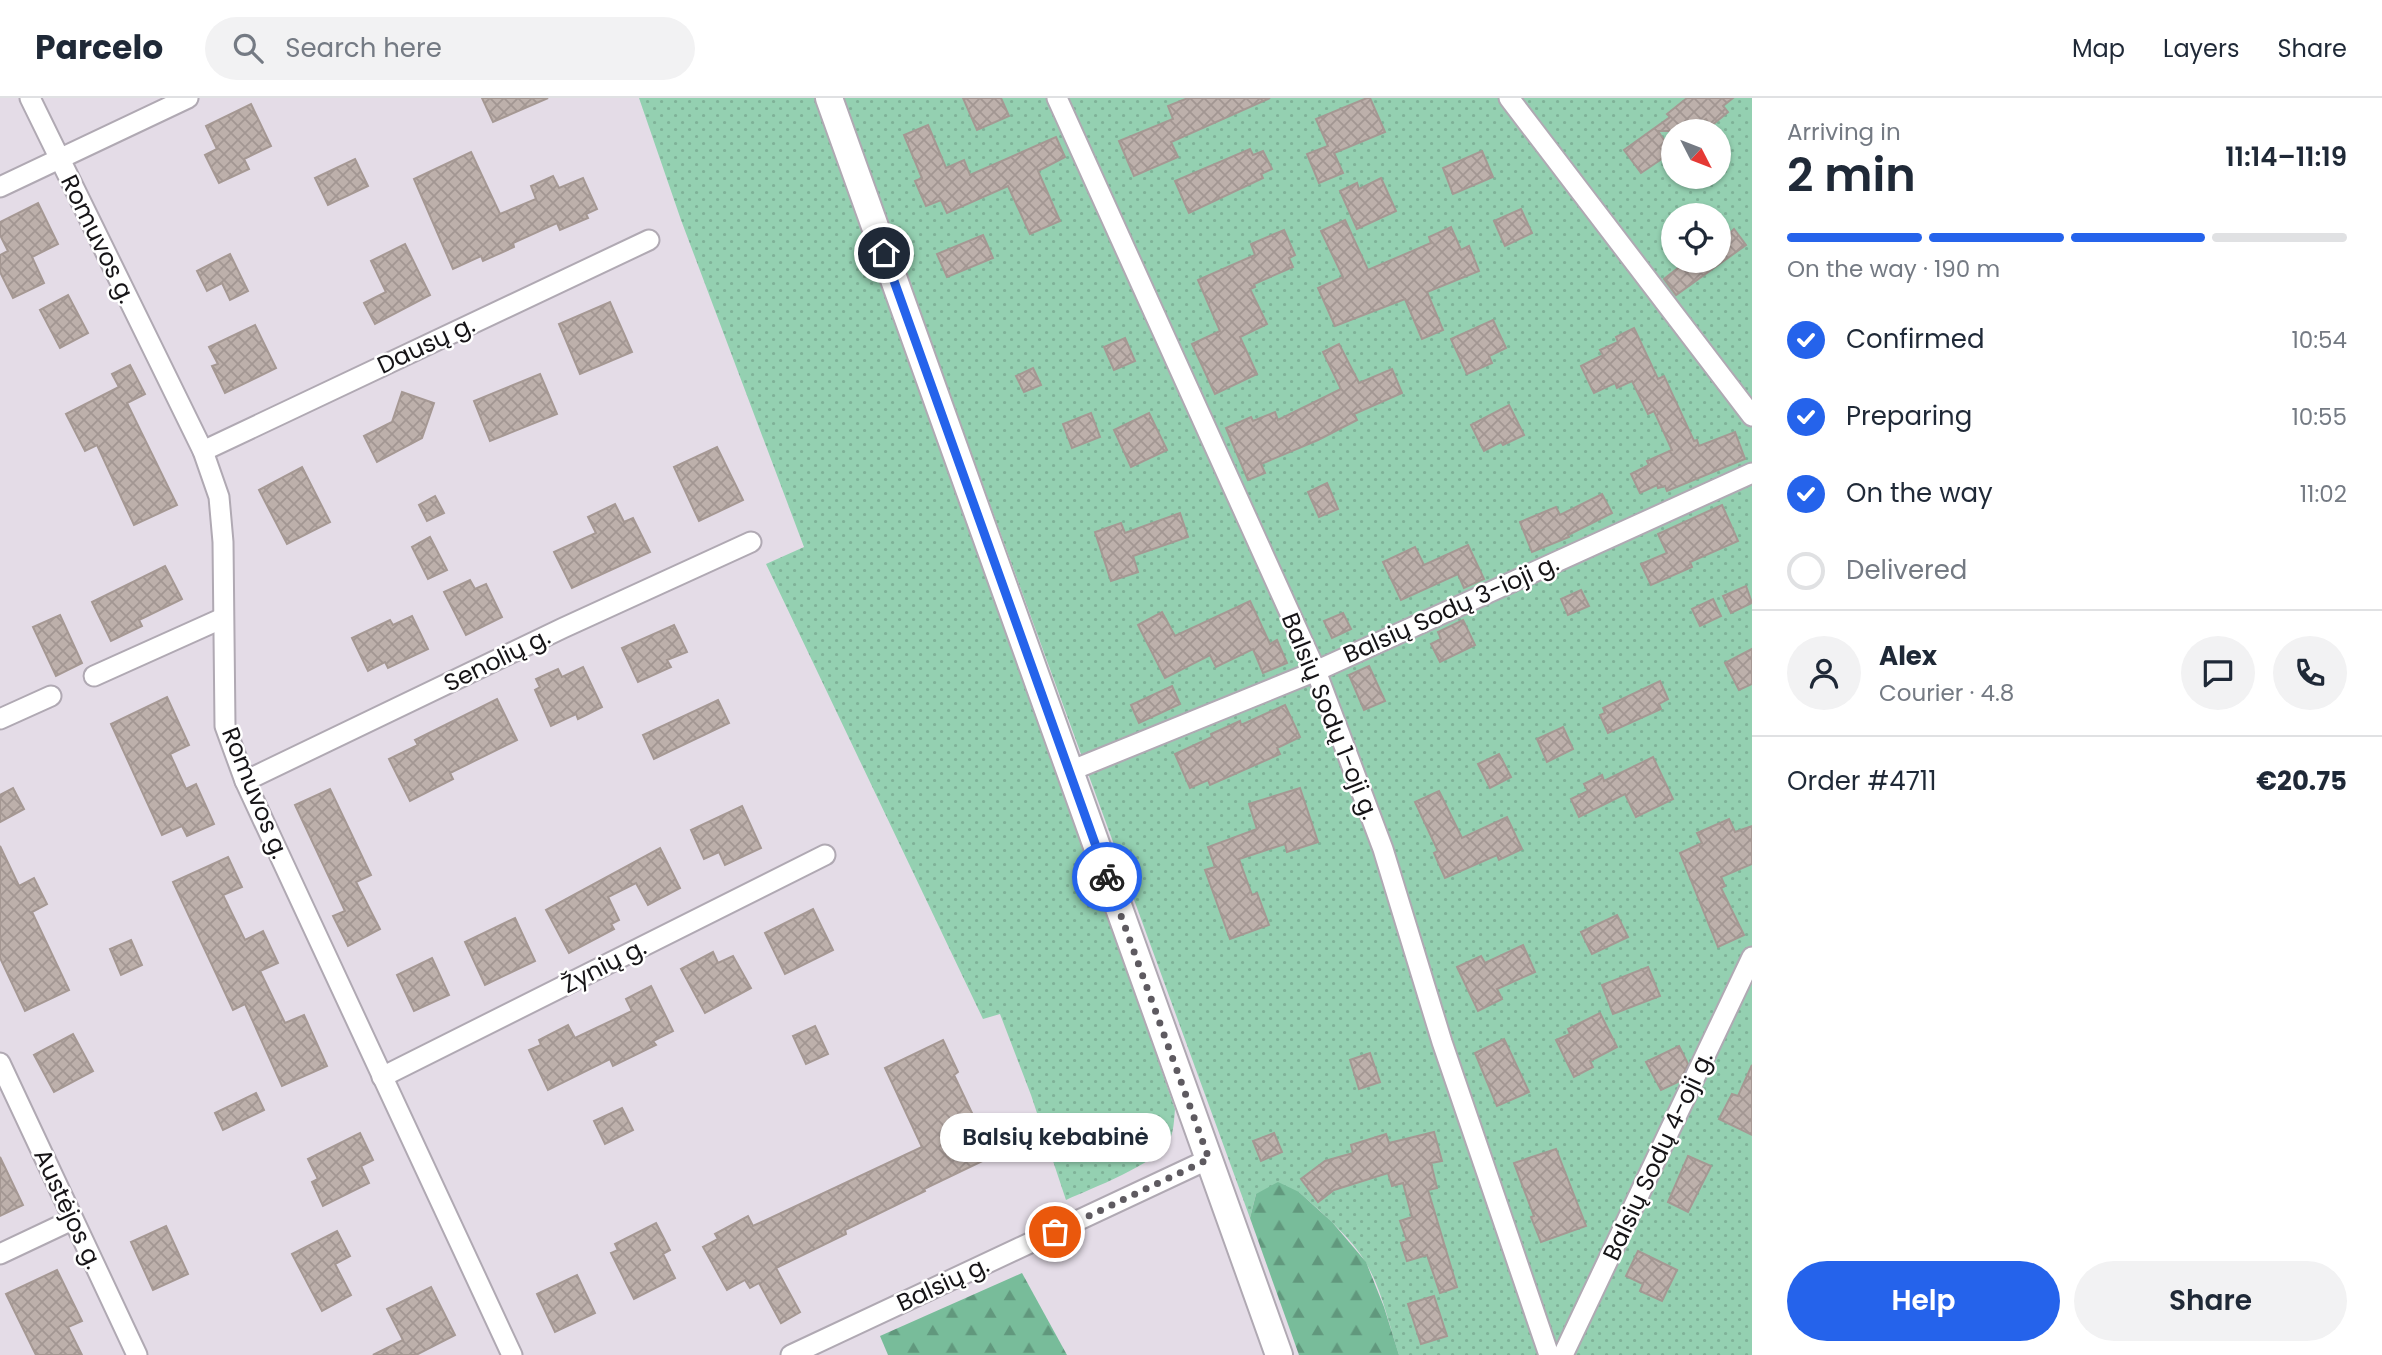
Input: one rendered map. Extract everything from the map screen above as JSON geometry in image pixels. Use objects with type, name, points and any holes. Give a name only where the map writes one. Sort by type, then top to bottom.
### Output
[{"type":"main road","points":[[828,98],[1279,1355]]},
{"type":"street","name":"Romuvos g.","points":[[30,98],[203,451],[219,497],[223,542],[225,726],[245,781],[512,1355]]},
{"type":"street","points":[[0,187],[188,98]]},
{"type":"street","name":"Balsių Sodų 1-oji g.","points":[[1057,98],[1316,671],[1382,849],[1442,1042],[1549,1355]]},
{"type":"street","points":[[1509,98],[1752,416]]},
{"type":"street","name":"Dausų g.","points":[[203,451],[649,240]]},
{"type":"street","name":"Balsių Sodų 3-ioji g.","points":[[1070,771],[1316,671],[1752,473]]},
{"type":"street","name":"Senolių g.","points":[[245,781],[563,628],[751,542]]},
{"type":"street","points":[[94,676],[223,618]]},
{"type":"street","points":[[0,719],[51,696]]},
{"type":"street","name":"Žynių g.","points":[[382,1077],[825,855]]},
{"type":"street","name":"Balsių Sodų 4-oji g.","points":[[1563,1355],[1752,957]]},
{"type":"street","name":"Austėjos g.","points":[[0,1063],[136,1355]]},
{"type":"street","name":"Balsių g.","points":[[791,1355],[1209,1159]]},
{"type":"street","points":[[0,1254],[72,1220]]},
{"type":"green space","points":[[639,98],[814,98],[1001,609],[1175,1109],[1172,1134],[1162,1150],[1122,1175],[1066,1200],[1031,1095],[1000,1014],[983,1019],[766,564],[804,547],[681,220]]},
{"type":"green space","points":[[842,98],[1752,98],[1752,1355],[1399,1355],[1372,1273],[1344,1235],[1299,1192],[1256,1194],[1250,1218]]},
{"type":"green space","points":[[1278,1182],[1299,1192],[1332,1222],[1366,1262],[1399,1355],[1299,1355],[1250,1218],[1256,1194]]},
{"type":"green space","points":[[1022,1273],[1067,1355],[888,1355],[880,1336]]},
{"type":"building","points":[[482,98],[548,98],[493,122]]},
{"type":"building","points":[[963,98],[1001,98],[1009,116],[977,130]]},
{"type":"building","points":[[1188,98],[1270,98],[1171,142],[1178,157],[1134,176],[1119,141],[1173,119],[1168,106]]},
{"type":"building","points":[[1370,98],[1385,132],[1334,153],[1343,173],[1319,183],[1307,154],[1328,146],[1316,119]]},
{"type":"building","points":[[1687,98],[1733,98],[1723,106],[1728,112],[1720,119],[1667,119],[1670,117],[1667,114]]},
{"type":"building","points":[[251,104],[271,146],[244,159],[249,169],[219,183],[205,155],[217,149],[206,126]]},
{"type":"building","points":[[1661,123],[1661,131],[1658,131],[1661,136],[1661,159],[1641,173],[1624,150]]},
{"type":"building","points":[[928,125],[946,168],[964,160],[970,175],[1056,137],[1065,157],[1038,171],[1060,221],[1030,234],[1008,186],[947,213],[941,200],[926,206],[915,181],[922,178],[904,135]]},
{"type":"building","points":[[1250,149],[1253,155],[1263,151],[1272,169],[1261,174],[1263,178],[1189,213],[1175,181]]},
{"type":"building","points":[[1482,151],[1493,177],[1453,194],[1443,168]]},
{"type":"building","points":[[471,152],[500,214],[536,199],[531,186],[553,176],[559,188],[583,178],[597,209],[586,214],[588,218],[560,230],[557,223],[513,243],[514,247],[483,261],[481,256],[453,269],[414,179]]},
{"type":"building","points":[[355,159],[368,186],[328,205],[315,178]]},
{"type":"building","points":[[1381,178],[1396,211],[1357,229],[1340,191],[1357,183],[1359,189]]},
{"type":"building","points":[[38,203],[58,244],[32,257],[44,283],[13,298],[0,272],[0,255],[8,251],[0,235],[0,222]]},
{"type":"building","points":[[1521,209],[1532,233],[1505,246],[1494,221]]},
{"type":"building","points":[[1345,220],[1368,270],[1431,243],[1429,237],[1451,227],[1461,250],[1469,246],[1479,271],[1427,292],[1443,330],[1422,339],[1405,299],[1335,326],[1318,288],[1343,277],[1321,231]]},
{"type":"building","points":[[1734,229],[1746,245],[1731,256],[1731,232]]},
{"type":"building","points":[[1284,230],[1295,255],[1289,258],[1293,267],[1254,284],[1255,287],[1250,289],[1267,324],[1240,337],[1257,374],[1215,394],[1192,344],[1220,331],[1198,280],[1255,255],[1251,244]]},
{"type":"building","points":[[983,235],[993,258],[947,277],[937,254]]},
{"type":"building","points":[[405,244],[430,295],[375,324],[364,303],[386,292],[371,261]]},
{"type":"building","points":[[230,254],[248,291],[230,300],[222,283],[207,291],[197,271]]},
{"type":"building","points":[[1672,273],[1707,273],[1676,295],[1664,279]]},
{"type":"building","points":[[68,295],[88,333],[60,348],[40,310]]},
{"type":"building","points":[[610,302],[632,352],[580,374],[559,324]]},
{"type":"building","points":[[1493,320],[1506,348],[1489,356],[1492,363],[1467,374],[1451,339]]},
{"type":"building","points":[[255,325],[276,368],[225,393],[212,366],[218,364],[209,347]]},
{"type":"building","points":[[1634,328],[1658,379],[1664,376],[1694,441],[1697,440],[1699,446],[1735,432],[1745,459],[1667,491],[1665,486],[1658,488],[1657,485],[1640,493],[1631,474],[1649,465],[1647,461],[1672,450],[1654,411],[1648,414],[1632,381],[1617,388],[1615,383],[1594,393],[1581,366],[1603,355],[1600,350],[1618,342],[1616,337]]},
{"type":"building","points":[[1125,338],[1135,361],[1114,370],[1104,347]]},
{"type":"building","points":[[1339,344],[1359,383],[1392,369],[1402,393],[1354,414],[1357,420],[1318,440],[1261,464],[1265,473],[1248,480],[1226,428],[1251,417],[1253,421],[1275,412],[1278,420],[1341,389],[1323,352]]},
{"type":"building","points":[[130,365],[145,394],[127,403],[177,505],[134,525],[97,445],[85,451],[66,414],[119,387],[112,374]]},
{"type":"building","points":[[1033,368],[1041,385],[1024,392],[1016,376]]},
{"type":"building","points":[[540,374],[557,414],[490,441],[474,401]]},
{"type":"building","points":[[402,392],[434,403],[422,438],[377,462],[364,436],[392,422]]},
{"type":"building","points":[[1509,405],[1524,435],[1484,451],[1471,425]]},
{"type":"building","points":[[1091,413],[1100,437],[1072,448],[1063,424]]},
{"type":"building","points":[[1149,413],[1167,450],[1131,467],[1114,430]]},
{"type":"building","points":[[717,447],[743,500],[699,521],[674,467]]},
{"type":"building","points":[[302,467],[330,522],[287,544],[259,490]]},
{"type":"building","points":[[1327,483],[1338,509],[1319,517],[1308,492]]},
{"type":"building","points":[[1602,494],[1612,513],[1568,535],[1569,537],[1532,552],[1520,522],[1556,507],[1560,515]]},
{"type":"building","points":[[435,496],[444,513],[427,521],[419,505]]},
{"type":"building","points":[[615,504],[624,522],[633,518],[650,552],[572,588],[554,552],[596,533],[588,517]]},
{"type":"building","points":[[1722,505],[1738,541],[1690,562],[1692,567],[1651,585],[1641,564],[1667,553],[1658,534]]},
{"type":"building","points":[[1180,513],[1188,537],[1133,556],[1138,572],[1111,581],[1095,532],[1121,523],[1125,533]]},
{"type":"building","points":[[430,537],[447,570],[428,579],[412,547]]},
{"type":"building","points":[[1468,545],[1484,579],[1464,588],[1458,574],[1401,600],[1383,562],[1415,547],[1424,565]]},
{"type":"building","points":[[165,566],[182,599],[139,620],[142,626],[111,641],[92,602]]},
{"type":"building","points":[[470,580],[475,589],[486,584],[502,617],[466,635],[444,592]]},
{"type":"building","points":[[1746,586],[1752,603],[1731,613],[1723,596]]},
{"type":"building","points":[[1581,590],[1589,606],[1568,615],[1561,599]]},
{"type":"building","points":[[1713,599],[1721,616],[1700,626],[1692,609]]},
{"type":"building","points":[[1250,601],[1270,644],[1277,640],[1287,663],[1263,673],[1253,649],[1216,667],[1210,655],[1165,678],[1138,625],[1162,612],[1175,636]]},
{"type":"building","points":[[1343,613],[1351,629],[1332,638],[1324,621]]},
{"type":"building","points":[[60,615],[82,663],[56,676],[33,627]]},
{"type":"building","points":[[412,616],[428,649],[388,668],[385,662],[368,671],[352,638],[390,620],[393,625]]},
{"type":"building","points":[[1463,620],[1475,645],[1440,662],[1431,644],[1441,639],[1438,632]]},
{"type":"building","points":[[674,625],[687,652],[667,660],[671,667],[638,682],[622,648]]},
{"type":"building","points":[[1752,649],[1752,684],[1739,690],[1725,663]]},
{"type":"building","points":[[1369,666],[1385,701],[1364,710],[1349,675]]},
{"type":"building","points":[[583,667],[602,707],[578,719],[576,714],[551,726],[535,690],[540,687],[536,679],[558,669],[562,677]]},
{"type":"building","points":[[1660,681],[1668,699],[1659,704],[1661,709],[1608,733],[1600,715],[1605,713],[1603,708]]},
{"type":"building","points":[[1172,686],[1180,704],[1139,723],[1131,705]]},
{"type":"building","points":[[167,697],[189,745],[170,754],[186,789],[196,784],[214,824],[187,836],[182,826],[162,835],[111,724]]},
{"type":"building","points":[[497,699],[517,740],[450,773],[453,779],[410,801],[389,759],[418,745],[415,740]]},
{"type":"building","points":[[718,700],[729,723],[654,759],[643,735]]},
{"type":"building","points":[[1285,705],[1300,737],[1277,748],[1280,754],[1210,785],[1208,780],[1190,788],[1175,754],[1240,721],[1241,725]]},
{"type":"building","points":[[1563,727],[1573,749],[1547,762],[1537,739]]},
{"type":"building","points":[[1499,754],[1511,777],[1490,788],[1478,764]]},
{"type":"building","points":[[1653,757],[1673,799],[1636,817],[1625,794],[1579,817],[1571,799],[1588,791],[1584,784],[1602,775],[1604,781]]},
{"type":"building","points":[[13,788],[24,809],[0,822],[0,795]]},
{"type":"building","points":[[1300,788],[1318,842],[1287,852],[1285,844],[1239,859],[1252,895],[1257,893],[1269,925],[1230,939],[1205,870],[1215,867],[1208,847],[1257,829],[1249,804]]},
{"type":"building","points":[[330,789],[371,875],[356,882],[380,929],[348,946],[333,916],[345,911],[295,805]]},
{"type":"building","points":[[1439,791],[1462,838],[1507,817],[1522,849],[1499,860],[1497,855],[1445,878],[1434,853],[1438,851],[1415,802]]},
{"type":"building","points":[[742,806],[761,848],[725,865],[719,852],[704,859],[691,830]]},
{"type":"building","points":[[1729,819],[1735,832],[1752,826],[1752,864],[1721,877],[1725,886],[1721,888],[1744,935],[1718,947],[1680,853],[1702,843],[1697,833]]},
{"type":"building","points":[[0,846],[19,886],[34,878],[47,904],[32,912],[69,990],[25,1011],[0,958]]},
{"type":"building","points":[[660,848],[680,888],[648,905],[636,883],[608,897],[619,920],[611,924],[614,929],[569,953],[546,910]]},
{"type":"building","points":[[228,857],[242,887],[223,895],[245,940],[263,931],[278,963],[260,971],[285,1023],[304,1015],[327,1066],[282,1086],[245,1004],[233,1010],[173,882]]},
{"type":"building","points":[[813,909],[833,950],[785,974],[765,933]]},
{"type":"building","points":[[1617,915],[1628,937],[1592,954],[1581,932]]},
{"type":"building","points":[[515,918],[535,961],[485,985],[465,942]]},
{"type":"building","points":[[131,940],[142,965],[121,975],[110,949]]},
{"type":"building","points":[[1523,945],[1535,972],[1497,989],[1502,999],[1478,1011],[1457,967],[1481,956],[1485,963]]},
{"type":"building","points":[[713,952],[718,963],[733,956],[751,988],[705,1013],[681,969]]},
{"type":"building","points":[[432,958],[449,995],[414,1011],[397,975]]},
{"type":"building","points":[[1648,967],[1660,996],[1613,1014],[1602,985]]},
{"type":"building","points":[[651,986],[673,1031],[653,1041],[656,1045],[613,1066],[610,1059],[548,1090],[529,1050],[541,1045],[539,1040],[568,1025],[575,1038],[632,1011],[626,999]]},
{"type":"building","points":[[1600,1013],[1617,1047],[1590,1061],[1593,1067],[1574,1077],[1556,1040],[1570,1034],[1568,1029]]},
{"type":"building","points":[[815,1026],[828,1054],[806,1064],[793,1036]]},
{"type":"building","points":[[73,1034],[93,1071],[54,1092],[34,1055]]},
{"type":"building","points":[[1504,1039],[1529,1092],[1497,1106],[1475,1053]]},
{"type":"building","points":[[943,1040],[958,1072],[954,1075],[980,1130],[985,1128],[997,1154],[924,1189],[925,1191],[845,1230],[846,1234],[776,1268],[800,1312],[781,1323],[759,1283],[750,1288],[745,1280],[727,1290],[703,1247],[718,1239],[715,1234],[748,1216],[753,1226],[922,1147],[885,1068]]},
{"type":"building","points":[[1679,1046],[1688,1064],[1680,1081],[1661,1090],[1646,1062]]},
{"type":"building","points":[[1370,1053],[1380,1082],[1359,1089],[1350,1060]]},
{"type":"building","points":[[1752,1065],[1752,1135],[1719,1119],[1732,1094],[1738,1096]]},
{"type":"building","points":[[256,1093],[264,1110],[223,1130],[215,1113]]},
{"type":"building","points":[[622,1108],[633,1130],[605,1144],[594,1121]]},
{"type":"building","points":[[1434,1132],[1442,1161],[1431,1163],[1437,1188],[1428,1190],[1457,1287],[1440,1293],[1427,1255],[1407,1261],[1401,1243],[1407,1241],[1400,1221],[1412,1217],[1403,1183],[1392,1186],[1388,1173],[1334,1190],[1318,1202],[1301,1179],[1325,1161],[1353,1153],[1351,1145],[1386,1134],[1389,1143]]},
{"type":"building","points":[[360,1133],[373,1160],[361,1166],[369,1183],[323,1206],[312,1182],[318,1179],[308,1159]]},
{"type":"building","points":[[1274,1133],[1282,1152],[1261,1161],[1253,1141]]},
{"type":"building","points":[[1556,1149],[1586,1226],[1541,1242],[1514,1163]]},
{"type":"building","points":[[1688,1156],[1711,1166],[1688,1212],[1668,1202]]},
{"type":"building","points":[[0,1157],[23,1205],[0,1216]]},
{"type":"building","points":[[656,1223],[670,1250],[663,1254],[675,1278],[634,1299],[611,1253],[618,1250],[615,1244]]},
{"type":"building","points":[[166,1226],[188,1274],[153,1290],[131,1242]]},
{"type":"building","points":[[337,1231],[350,1256],[335,1264],[351,1295],[322,1311],[292,1254]]},
{"type":"building","points":[[1638,1251],[1677,1270],[1662,1301],[1640,1291],[1643,1284],[1626,1276]]},
{"type":"building","points":[[57,1270],[82,1321],[68,1327],[82,1355],[36,1355],[6,1294]]},
{"type":"building","points":[[577,1275],[595,1313],[555,1332],[537,1294]]},
{"type":"building","points":[[431,1287],[455,1335],[416,1355],[373,1355],[403,1340],[387,1309]]},
{"type":"building","points":[[1434,1296],[1447,1336],[1421,1344],[1408,1304]]},
{"type":"way so far","points":[[1055,1232],[1209,1159],[1107,877]]},
{"type":"place","name":"Balsių kebabinė","points":[[1055,1232]]},
{"type":"route","points":[[884,253],[1107,877]]}]
